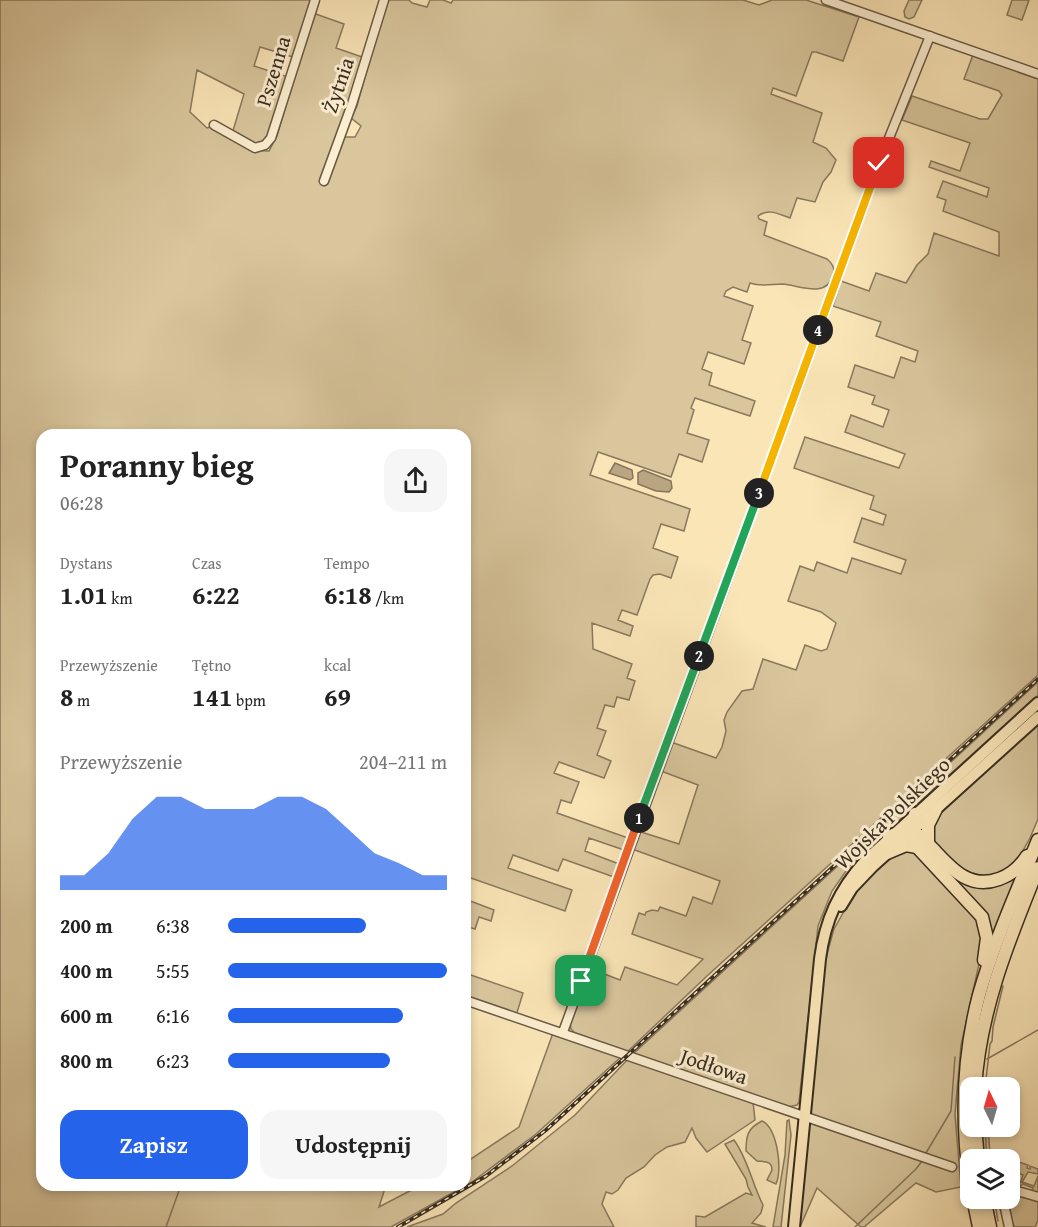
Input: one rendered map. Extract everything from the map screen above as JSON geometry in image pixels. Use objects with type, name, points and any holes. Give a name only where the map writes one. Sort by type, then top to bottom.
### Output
[{"type":"highway","points":[[922,845],[936,809]]},
{"type":"highway","points":[[910,832],[915,814]]},
{"type":"highway","points":[[889,837],[901,832],[917,834],[922,845],[975,908],[985,924],[987,942],[980,994]]},
{"type":"highway","points":[[887,853],[906,845],[922,845],[960,876],[984,883],[1000,879],[1015,871],[1024,862],[1038,839]]},
{"type":"highway","points":[[967,1149],[965,1078],[970,1037],[992,954],[1038,839]]},
{"type":"highway","points":[[976,1077],[981,1039],[1002,957],[1038,868]]},
{"type":"highway","points":[[976,1209],[980,1227]]},
{"type":"highway","points":[[986,1209],[990,1227]]},
{"type":"main road","name":"Wojska Polskiego","points":[[794,1227],[819,977],[826,927],[839,895],[854,873],[889,837],[1038,703]]},
{"type":"main road","name":"Wojska Polskiego","points":[[819,977],[836,915],[859,880],[1038,717]]},
{"type":"street","name":"Pszenna","points":[[214,125],[250,146],[265,146],[271,138],[315,0]]},
{"type":"street","name":"Żytnia","points":[[324,181],[352,104],[384,0]]},
{"type":"street","points":[[826,0],[1038,74]]},
{"type":"street","points":[[563,1032],[879,163],[930,36]]},
{"type":"street","name":"Jodłowa","points":[[471,1002],[952,1167]]},
{"type":"street","points":[[1020,1192],[1038,1197]]},
{"type":"street","points":[[1005,1209],[1009,1227]]},
{"type":"shaded area","points":[[0,0],[313,0],[293,57],[260,47],[254,66],[288,77],[270,135],[261,143],[250,144],[232,134],[244,94],[197,70],[190,112],[207,128],[210,127],[231,139],[261,151],[269,151],[277,136],[313,13],[344,24],[336,48],[365,58],[341,137],[355,137],[361,126],[351,118],[357,106],[382,15],[389,0],[409,0],[427,7],[430,0],[443,0],[451,3],[453,0],[743,0],[759,5],[772,0],[806,0],[859,17],[843,61],[812,52],[796,96],[773,88],[771,94],[822,113],[813,142],[826,148],[836,160],[815,202],[797,198],[790,218],[770,212],[758,216],[759,219],[767,222],[764,235],[827,259],[834,270],[830,282],[818,289],[783,284],[750,283],[747,292],[733,287],[726,291],[724,296],[753,306],[742,340],[751,343],[744,364],[708,352],[702,369],[712,373],[709,385],[755,401],[750,416],[695,398],[687,433],[709,440],[702,462],[679,454],[671,477],[598,452],[590,475],[690,509],[684,531],[661,524],[653,548],[678,557],[671,578],[660,574],[653,575],[650,579],[637,615],[622,610],[618,620],[633,626],[630,636],[592,623],[593,649],[632,664],[627,678],[635,681],[629,700],[617,697],[614,707],[605,705],[597,728],[606,731],[597,755],[611,761],[604,778],[559,762],[554,773],[579,782],[571,803],[561,800],[557,813],[628,838],[624,850],[589,838],[585,851],[619,864],[614,877],[563,859],[558,871],[513,855],[508,868],[572,890],[565,911],[471,878],[471,429],[36,429],[36,1191],[384,1191],[379,1207],[410,1191],[456,1191],[391,1227],[0,1227]]},
{"type":"shaded area","points":[[909,0],[922,0],[914,17],[909,19],[905,17],[904,11]]},
{"type":"shaded area","points":[[1012,0],[1029,0],[1022,20],[1007,15]]},
{"type":"shaded area","points":[[973,55],[1038,77],[1038,675],[707,976],[627,1052],[575,1033],[571,1029],[570,1022],[589,968],[620,980],[625,967],[677,985],[703,959],[632,934],[639,913],[645,915],[646,912],[652,910],[658,911],[660,907],[686,916],[693,897],[712,904],[720,881],[632,849],[638,831],[679,844],[698,785],[661,771],[671,742],[716,758],[722,747],[726,731],[724,720],[727,712],[742,691],[753,689],[763,659],[796,670],[805,645],[821,651],[827,649],[836,623],[821,612],[788,601],[800,566],[814,571],[817,562],[847,573],[852,558],[901,574],[906,560],[854,542],[862,518],[883,525],[886,515],[870,509],[874,496],[794,468],[805,437],[899,468],[905,454],[845,432],[851,415],[883,427],[889,410],[872,404],[875,396],[848,387],[855,365],[894,378],[901,357],[915,362],[918,351],[876,336],[881,322],[833,306],[841,281],[869,291],[876,273],[906,283],[917,265],[928,254],[934,233],[999,256],[999,232],[943,211],[946,200],[937,197],[943,181],[987,197],[989,188],[929,167],[931,161],[960,171],[970,143],[902,120],[912,96],[980,119],[988,119],[1002,95],[999,91],[964,79]]},
{"type":"shaded area","points":[[615,463],[632,470],[633,478],[630,480],[609,473]]},
{"type":"shaded area","points":[[643,470],[671,481],[672,488],[669,492],[656,491],[638,484],[638,473]]},
{"type":"shaded area","points":[[1038,682],[1038,695],[851,864],[832,891],[818,926],[797,1105],[788,1107],[633,1054]]},
{"type":"shaded area","points":[[1038,723],[1038,819],[1030,838],[1016,863],[1005,872],[991,878],[966,876],[932,840],[935,819],[943,808]]},
{"type":"shaded area","points":[[912,848],[981,924],[981,955],[961,1045],[955,1114],[960,1187],[936,1192],[916,1183],[864,1227],[861,1227],[817,1188],[800,1227],[795,1227],[827,954],[834,929],[851,899],[864,881],[894,853]]},
{"type":"shaded area","points":[[947,869],[991,886],[1003,884],[1020,873],[991,941],[991,933]]},
{"type":"shaded area","points":[[471,901],[494,910],[491,921],[479,917],[475,929],[471,928]]},
{"type":"shaded area","points":[[471,975],[523,993],[515,1019],[471,1003]]},
{"type":"shaded area","points":[[553,1033],[622,1056],[536,1134],[472,1182],[471,1159],[519,1127]]},
{"type":"shaded area","points":[[628,1059],[753,1102],[755,1120],[707,1152],[696,1138],[692,1128],[685,1142],[667,1147],[655,1155],[644,1167],[626,1178],[618,1190],[612,1194],[606,1192],[602,1204],[614,1227],[407,1227],[443,1214],[512,1166],[575,1115]]},
{"type":"shaded area","points":[[789,1120],[791,1135],[781,1227],[773,1227],[785,1155],[787,1121]]},
{"type":"shaded area","points":[[762,1121],[772,1132],[775,1140],[779,1159],[776,1184],[767,1180],[772,1170],[771,1165],[757,1161],[746,1151],[749,1133]]},
{"type":"shaded area","points":[[982,1137],[989,1137],[990,1149],[983,1149]]},
{"type":"shaded area","points":[[734,1140],[743,1155],[763,1205],[761,1213],[752,1223],[766,1227],[696,1227],[696,1216],[705,1217],[746,1193],[752,1195],[746,1179],[725,1144]]},
{"type":"shaded area","points":[[1020,1162],[1028,1165],[1027,1168],[1030,1169],[1030,1166],[1038,1169],[1038,1174],[1028,1172],[1022,1182],[1034,1186],[1038,1176],[1038,1193],[1023,1184],[1020,1186],[1023,1175],[1020,1174]]},
{"type":"shaded area","points":[[1020,1196],[1038,1200],[1038,1220],[1035,1227],[1015,1227],[1009,1209],[1020,1209]]},
{"type":"waterway","points":[[986,1077],[993,1027],[1003,986]]},
{"type":"waterway","points":[[987,1059],[1038,1030]]},
{"type":"waterway","points":[[926,1153],[951,1111],[955,1057]]},
{"type":"waterway","points":[[986,1137],[986,1149]]},
{"type":"waterway","points":[[855,1227],[922,1161]]},
{"type":"waterway","points":[[166,1227],[179,1191]]},
{"type":"waterway","points":[[996,1209],[998,1221]]},
{"type":"railway","points":[[471,1185],[486,1176],[546,1130],[1038,679]]},
{"type":"railway","points":[[398,1227],[460,1191]]},
{"type":"route","points":[[581,981],[879,163]]}]
